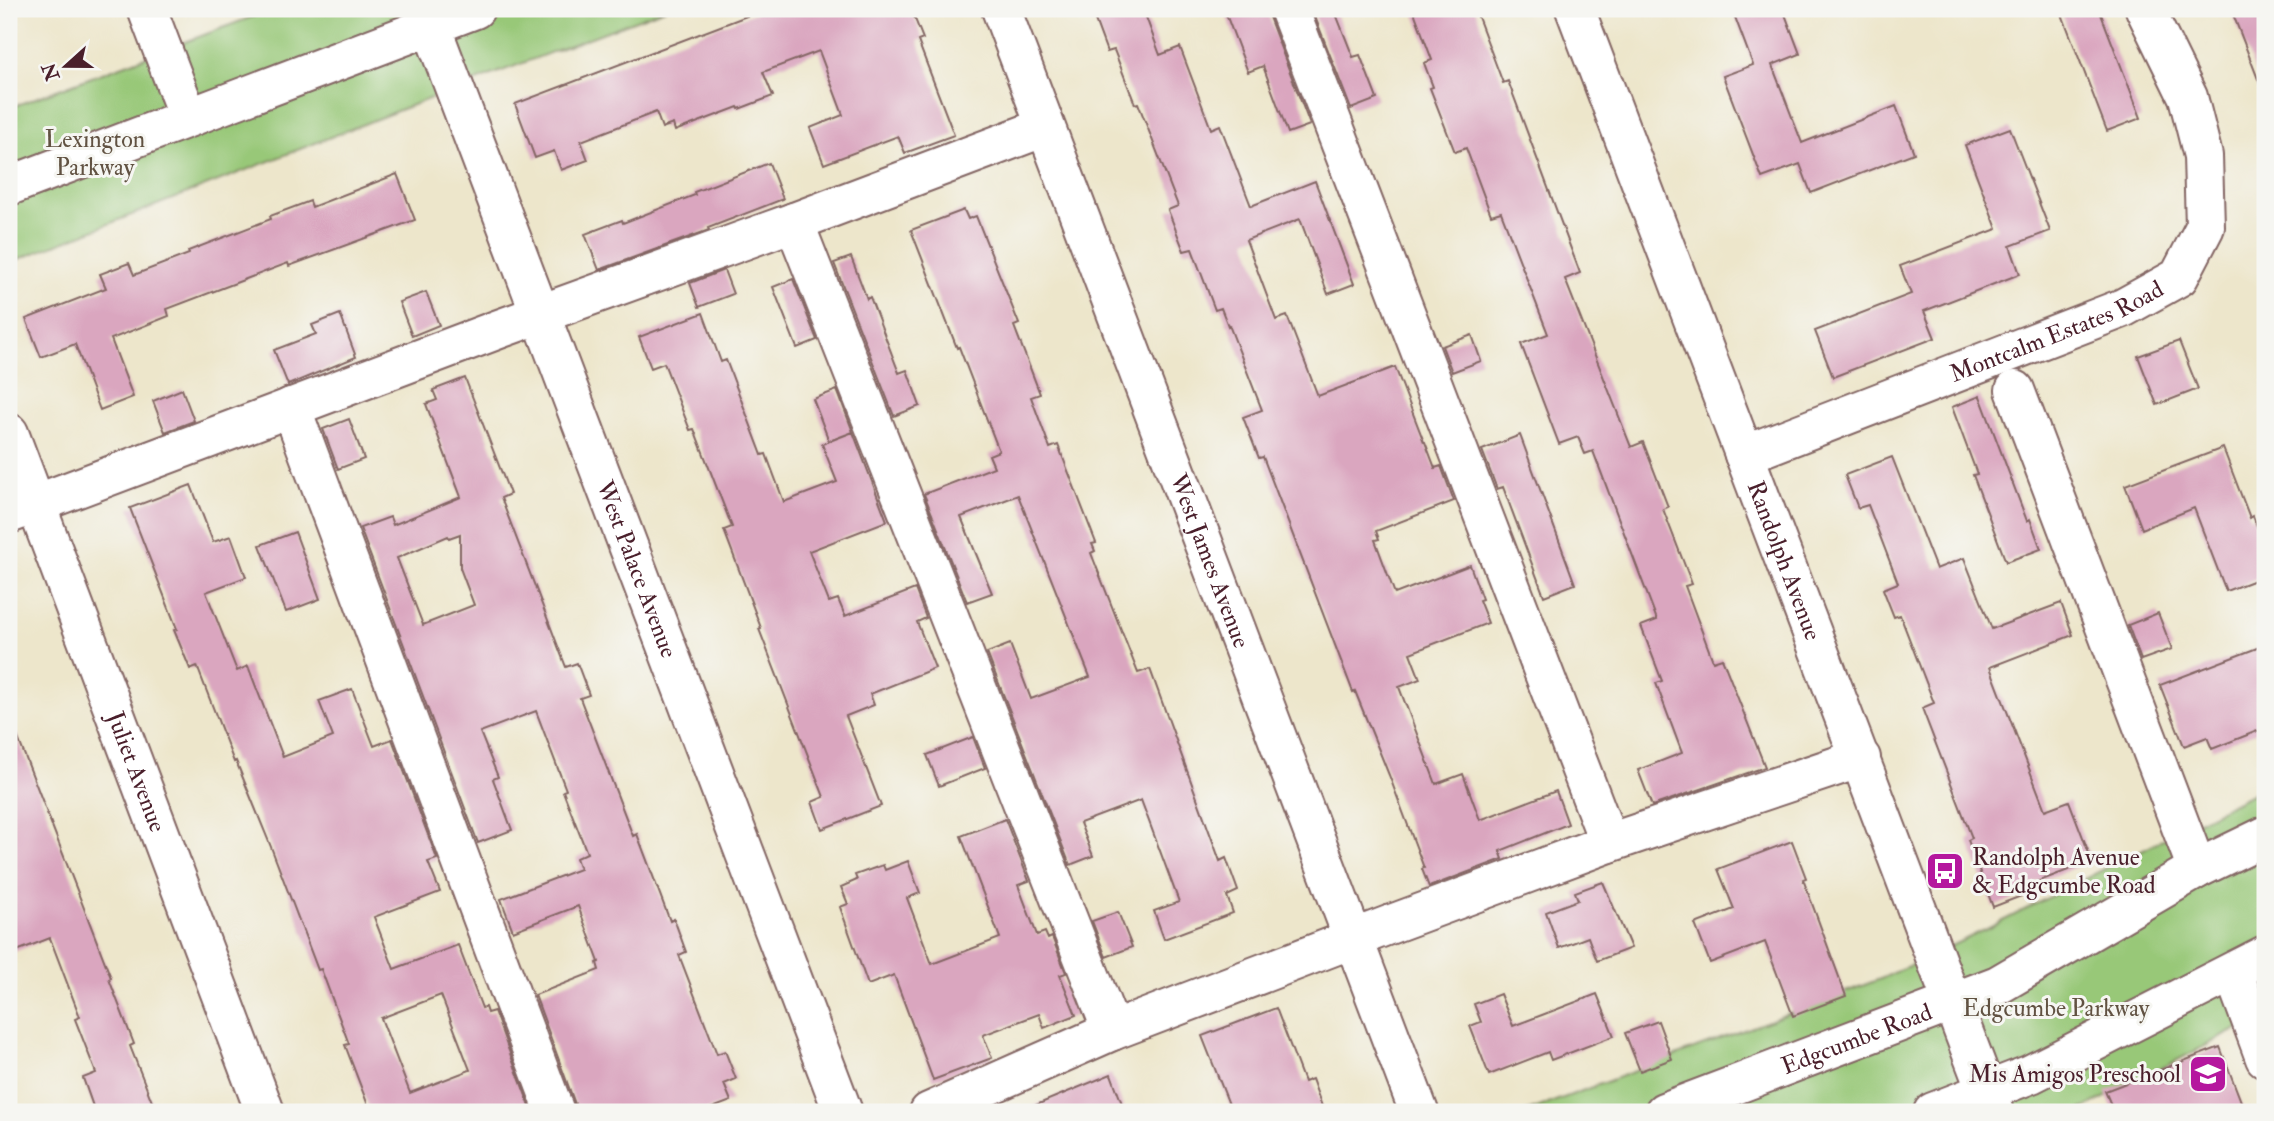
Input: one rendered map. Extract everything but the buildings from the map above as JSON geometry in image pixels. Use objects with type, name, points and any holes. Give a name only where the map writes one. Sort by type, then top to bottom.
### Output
[{"type":"street","points":[[148,9],[188,117]]},
{"type":"street","name":"West James Avenue","points":[[1001,9],[1419,1112]]},
{"type":"street","points":[[1289,9],[1609,843]]},
{"type":"street","name":"Randolph Avenue","points":[[1575,9],[1990,1102]]},
{"type":"street","name":"Montcalm Estates Road","points":[[1744,455],[2123,308],[2179,277],[2205,227],[2203,156],[2188,97],[2145,9]]},
{"type":"street","points":[[9,186],[449,16]]},
{"type":"street","name":"West Palace Avenue","points":[[449,16],[540,313],[843,1112]]},
{"type":"street","points":[[22,509],[540,313],[794,222],[1045,127]]},
{"type":"street","points":[[794,222],[1112,1031]]},
{"type":"street","points":[[2015,390],[2197,869]]},
{"type":"street","points":[[291,407],[555,1112]]},
{"type":"street","name":"Juliet Avenue","points":[[9,433],[22,509],[265,1112]]},
{"type":"street","points":[[929,1112],[1112,1031],[1353,939],[1609,843],[1861,758]]},
{"type":"street","name":"Edgcumbe Road","points":[[1664,1112],[1998,985],[2197,869],[2265,836]]},
{"type":"street","points":[[1933,1112],[1990,1102],[2031,1074],[2249,963],[2265,1058]]},
{"type":"green space","name":"Lexington Parkway","points":[[273,9],[665,9],[9,263],[9,108]]},
{"type":"green space","name":"Edgcumbe Parkway","points":[[2265,787],[2265,1015],[2077,1112],[1526,1112],[1883,978],[1987,929]]},
{"type":"place","name":"Randolph Avenue & Edgcumbe Road","points":[[1945,871]]},
{"type":"place","name":"Mis Amigos Preschool","points":[[2208,1074]]}]
